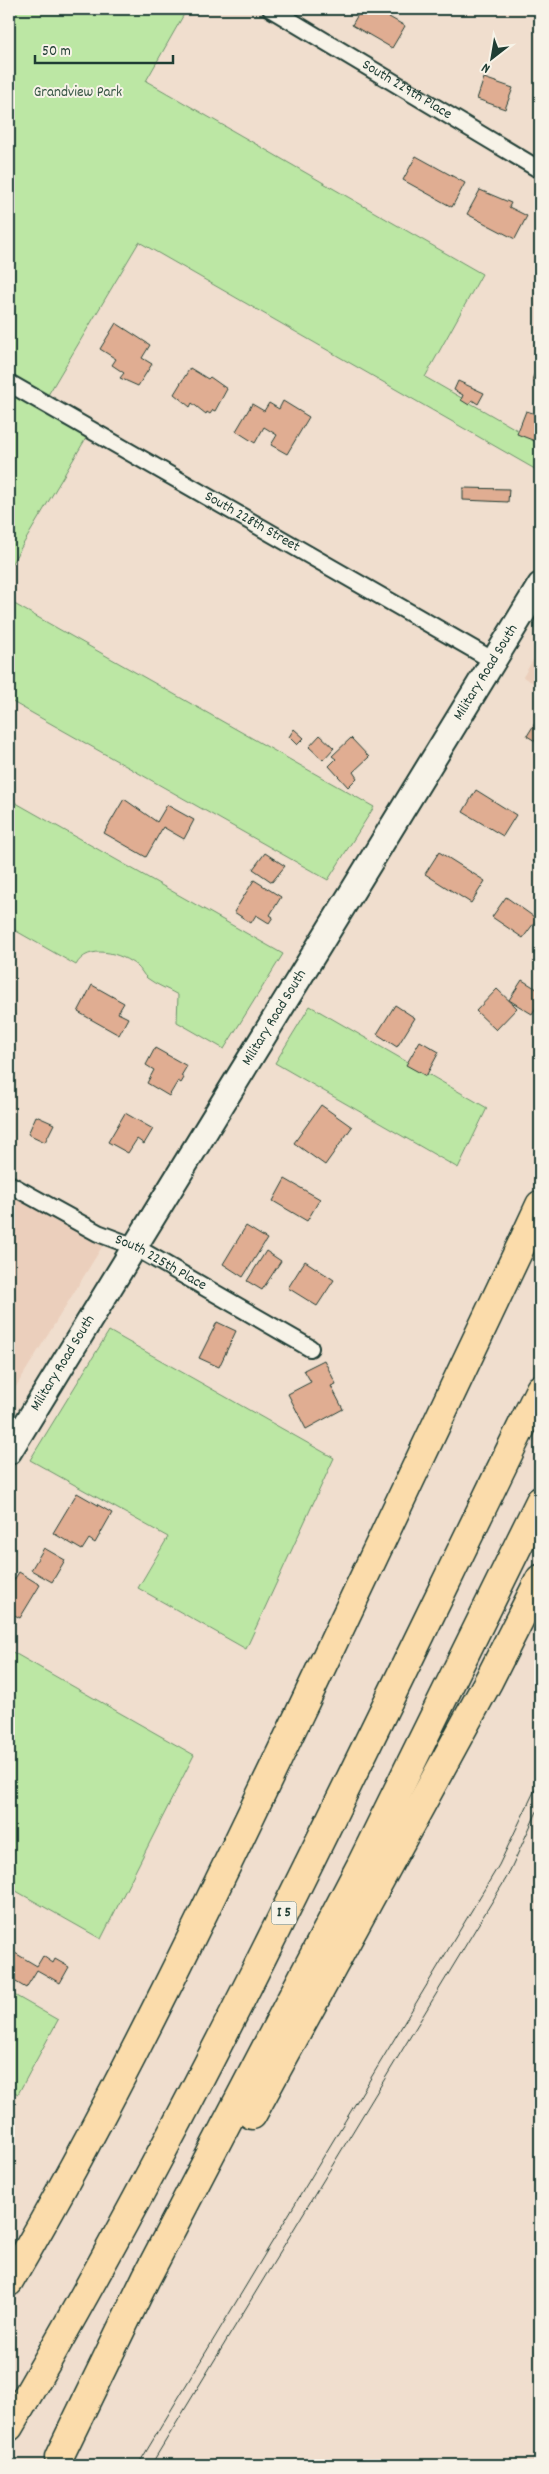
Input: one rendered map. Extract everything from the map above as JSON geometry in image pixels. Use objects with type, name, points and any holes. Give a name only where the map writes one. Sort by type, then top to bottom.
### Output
[{"type":"highway","points":[[512,1266],[540,1193]]},
{"type":"highway","points":[[9,2282],[43,2223],[143,2032],[246,1826],[540,1205]]},
{"type":"highway","name":"I 5","points":[[9,2427],[93,2277],[232,2018],[540,1390]]},
{"type":"highway","points":[[56,2461],[146,2278],[360,1867],[540,1501]]},
{"type":"highway","points":[[56,2461],[275,2074],[489,1680],[540,1579]]},
{"type":"main road","name":"Military Road South","points":[[9,1452],[540,585]]},
{"type":"street","name":"South 229th Place","points":[[272,9],[540,170]]},
{"type":"street","name":"South 228th Street","points":[[9,384],[494,661]]},
{"type":"street","name":"South 225th Place","points":[[9,1184],[98,1233],[135,1247],[310,1348]]},
{"type":"shaded area","points":[[540,648],[540,687],[523,677]]},
{"type":"shaded area","points":[[9,1188],[105,1242],[9,1398]]},
{"type":"green space","name":"Grandview Park","points":[[9,9],[187,9],[146,81],[482,274],[425,377],[540,443],[540,472],[139,242],[45,400],[92,428],[9,568]]},
{"type":"green space","points":[[9,601],[374,807],[328,880],[9,700]]},
{"type":"green space","points":[[9,799],[283,954],[224,1049],[177,1022],[178,995],[146,977],[130,961],[114,954],[96,952],[81,958],[76,965],[9,927]]},
{"type":"green space","points":[[310,1006],[487,1108],[458,1168],[275,1063]]},
{"type":"green space","points":[[109,1331],[334,1458],[246,1649],[138,1588],[168,1537],[30,1460]]},
{"type":"green space","points":[[9,1650],[194,1755],[101,1939],[9,1887]]},
{"type":"green space","points":[[9,1992],[58,2020],[18,2094],[9,2089]]},
{"type":"building","points":[[361,9],[375,9],[405,26],[392,48],[352,25]]},
{"type":"building","points":[[484,78],[513,88],[505,109],[477,99]]},
{"type":"building","points":[[416,156],[465,183],[452,207],[403,180]]},
{"type":"building","points":[[480,190],[511,203],[509,207],[527,216],[515,239],[467,214]]},
{"type":"building","points":[[116,323],[150,345],[142,358],[152,364],[138,386],[120,378],[124,373],[112,365],[116,359],[100,349]]},
{"type":"building","points":[[538,364],[540,365],[540,383],[532,380]]},
{"type":"building","points":[[190,368],[208,379],[210,377],[227,389],[215,411],[213,410],[210,414],[207,412],[206,414],[192,403],[190,407],[174,394]]},
{"type":"building","points":[[458,381],[484,393],[478,404],[472,400],[469,405],[461,400],[463,395],[454,390]]},
{"type":"building","points":[[283,401],[309,417],[287,454],[271,445],[277,435],[264,427],[255,443],[236,431],[252,404],[264,411],[269,403],[279,409]]},
{"type":"building","points":[[526,411],[540,415],[540,443],[517,434]]},
{"type":"building","points":[[463,488],[509,489],[508,502],[463,500]]},
{"type":"building","points":[[540,715],[540,744],[527,736]]},
{"type":"building","points":[[294,729],[304,738],[297,745],[289,737]]},
{"type":"building","points":[[320,735],[334,748],[323,760],[309,747]]},
{"type":"building","points":[[351,738],[369,757],[353,772],[357,778],[348,787],[329,766],[336,759],[332,756]]},
{"type":"building","points":[[476,790],[516,815],[503,836],[463,812]]},
{"type":"building","points":[[124,799],[157,822],[167,805],[194,820],[184,839],[163,827],[146,857],[104,833]]},
{"type":"building","points":[[540,851],[540,867],[533,861]]},
{"type":"building","points":[[439,852],[485,881],[471,903],[425,874]]},
{"type":"building","points":[[265,853],[285,866],[272,882],[253,869]]},
{"type":"building","points":[[254,880],[281,897],[270,915],[273,917],[269,923],[256,915],[251,923],[234,912]]},
{"type":"building","points":[[506,897],[537,919],[523,938],[492,917]]},
{"type":"building","points":[[522,980],[540,991],[540,1001],[532,1014],[509,1000]]},
{"type":"building","points":[[92,985],[124,1003],[118,1013],[128,1018],[119,1035],[78,1012]]},
{"type":"building","points":[[497,989],[517,1008],[496,1030],[476,1011]]},
{"type":"building","points":[[395,1005],[415,1018],[397,1047],[377,1034]]},
{"type":"building","points":[[420,1041],[439,1052],[426,1076],[406,1065]]},
{"type":"building","points":[[155,1048],[187,1066],[181,1076],[184,1078],[181,1083],[178,1081],[169,1096],[147,1083],[154,1070],[146,1065]]},
{"type":"building","points":[[321,1105],[352,1127],[325,1165],[294,1143]]},
{"type":"building","points":[[125,1113],[153,1129],[144,1144],[137,1139],[128,1153],[108,1142]]},
{"type":"building","points":[[36,1116],[54,1124],[45,1142],[28,1134]]},
{"type":"building","points":[[285,1179],[320,1199],[307,1221],[273,1201]]},
{"type":"building","points":[[246,1226],[267,1239],[243,1277],[223,1264]]},
{"type":"building","points":[[266,1251],[281,1261],[262,1290],[247,1281]]},
{"type":"building","points":[[305,1261],[334,1280],[317,1306],[288,1288]]},
{"type":"building","points":[[217,1322],[236,1331],[219,1367],[199,1358]]},
{"type":"building","points":[[324,1360],[336,1384],[331,1386],[343,1409],[306,1429],[288,1394],[311,1382],[304,1370]]},
{"type":"building","points":[[77,1493],[112,1513],[95,1543],[89,1539],[82,1550],[53,1533]]},
{"type":"building","points":[[44,1548],[65,1560],[52,1582],[31,1570]]},
{"type":"building","points":[[19,1572],[40,1585],[20,1618],[9,1612],[9,1588]]},
{"type":"building","points":[[15,1953],[37,1966],[43,1956],[53,1963],[55,1959],[69,1967],[60,1983],[37,1970],[26,1988],[9,1978],[9,1964]]},
{"type":"tram line","points":[[138,2465],[499,1865],[540,1779]]},
{"type":"tram line","points":[[151,2465],[507,1877],[540,1805]]}]
